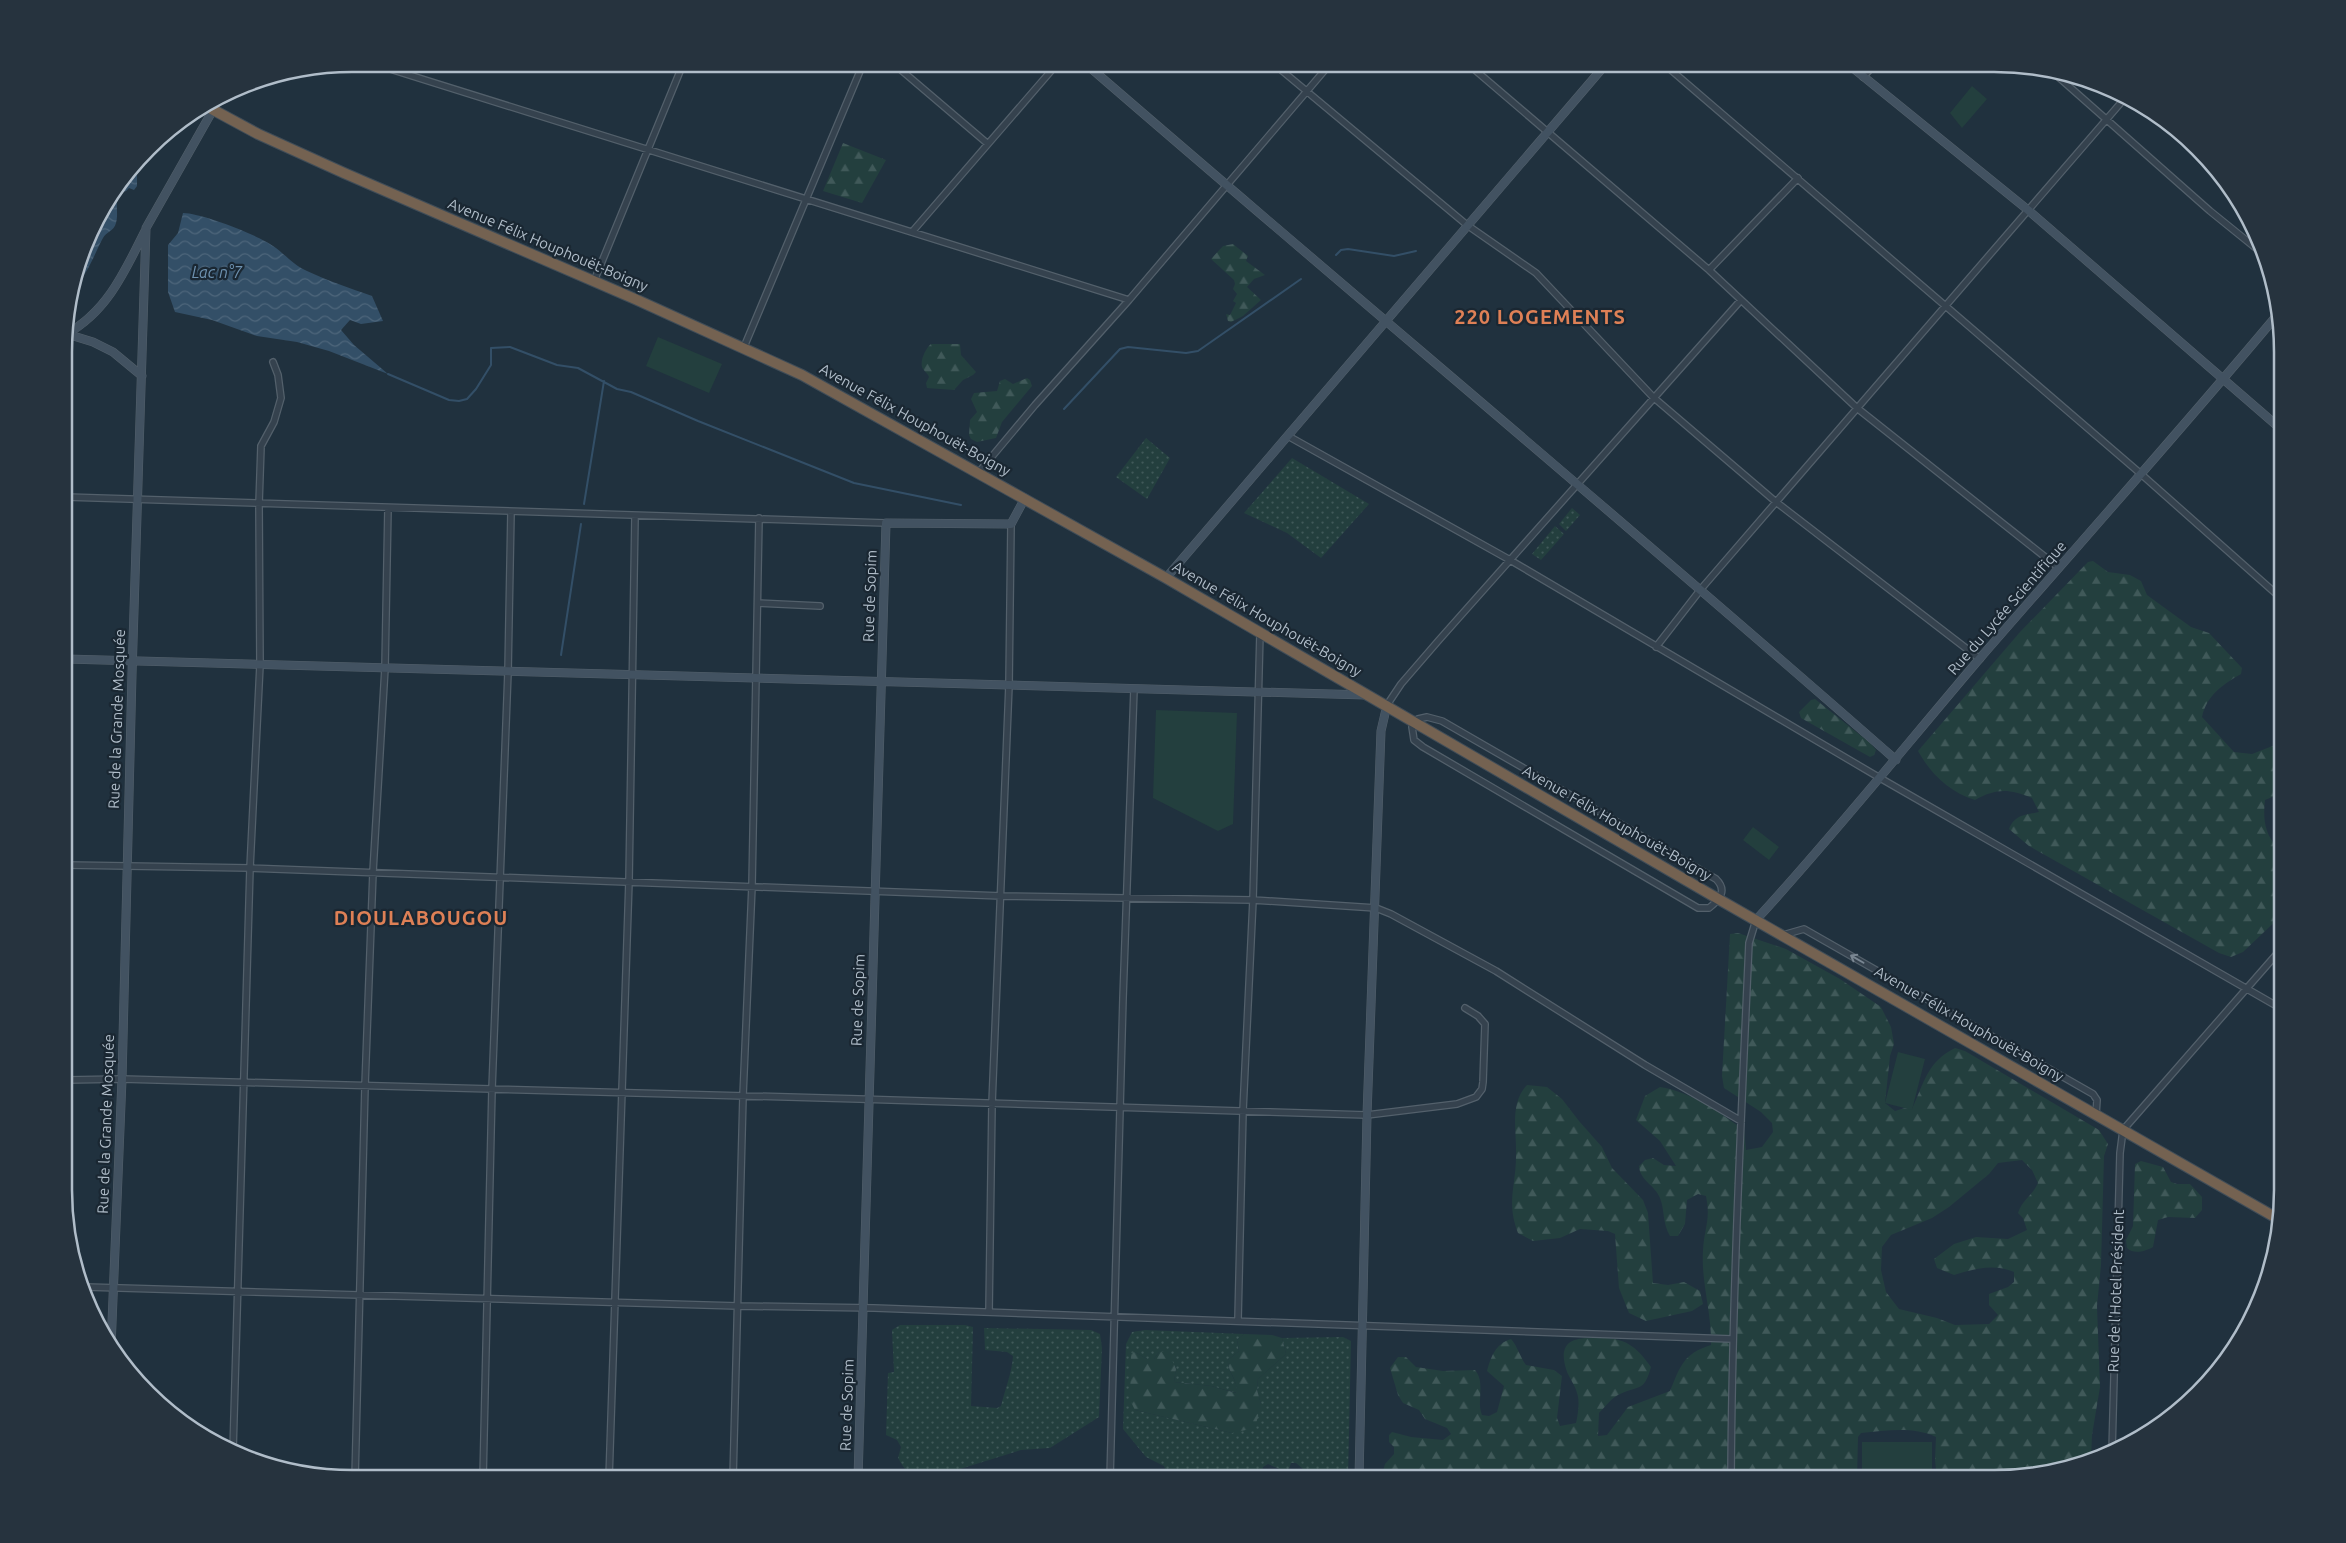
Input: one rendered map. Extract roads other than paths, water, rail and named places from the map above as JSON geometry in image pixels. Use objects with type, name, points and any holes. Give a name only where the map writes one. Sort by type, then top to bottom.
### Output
[{"type":"highway","name":"Avenue Félix Houphouët-Boigny","points":[[216,108],[258,134],[744,347],[802,375],[980,472],[1166,578],[1720,900],[2272,1216]]},
{"type":"street","points":[[400,72],[1129,300]]},
{"type":"street","points":[[594,281],[680,72]]},
{"type":"street","points":[[744,347],[860,72]]},
{"type":"street","points":[[903,72],[988,144]]},
{"type":"street","points":[[912,232],[1050,72]]},
{"type":"street","points":[[1095,72],[1226,186],[1701,589],[1896,760]]},
{"type":"street","points":[[1284,72],[1467,225],[1536,273],[1653,397],[1776,502],[1980,659]]},
{"type":"street","points":[[980,472],[1041,398],[1129,300],[1323,72]]},
{"type":"street","points":[[1478,72],[1709,270],[1857,408],[2059,568]]},
{"type":"street","points":[[1166,578],[1385,319],[1599,72]]},
{"type":"street","points":[[1673,72],[2141,474],[2274,592]]},
{"type":"street","points":[[1857,72],[2028,210],[2274,423]]},
{"type":"street","points":[[1863,77],[1868,72]]},
{"type":"street","points":[[2064,82],[2210,211],[2252,245]]},
{"type":"street","points":[[1656,647],[1701,589],[2121,103]]},
{"type":"street","name":"Rue de la Grande Mosquée","points":[[111,1333],[122,1079],[132,661],[146,228],[210,111]]},
{"type":"street","points":[[1709,270],[1798,178]]},
{"type":"street","points":[[74,329],[97,313],[106,301],[146,228]]},
{"type":"street","points":[[1359,1470],[1367,1115],[1381,731],[1387,705],[1407,677],[1578,485],[1653,397],[1741,300]]},
{"type":"street","name":"Rue du Lycée Scientifique","points":[[1756,920],[1896,760],[1980,659],[2272,322]]},
{"type":"street","points":[[73,336],[93,342],[113,352],[142,376]]},
{"type":"street","points":[[233,1444],[250,868],[260,665],[259,504],[261,446],[274,422],[281,398],[278,375],[273,362]]},
{"type":"street","points":[[1288,436],[1510,560],[1880,778],[2274,1004]]},
{"type":"street","points":[[73,497],[635,516],[1012,524]]},
{"type":"street","points":[[989,1312],[992,1104],[1002,896],[1012,524],[1025,498]]},
{"type":"street","points":[[355,1470],[372,872],[385,668],[388,508]]},
{"type":"street","points":[[482,1470],[492,1089],[502,877],[511,512]]},
{"type":"street","points":[[609,1470],[628,881],[635,516]]},
{"type":"street","points":[[733,1470],[743,1096],[752,886],[759,518]]},
{"type":"street","name":"Rue de Sopim","points":[[858,1470],[886,522]]},
{"type":"street","points":[[758,603],[820,606]]},
{"type":"street","points":[[1238,1320],[1243,1111],[1260,692],[1260,633]]},
{"type":"street","points":[[73,659],[1368,695]]},
{"type":"street","points":[[1110,1470],[1113,1316],[1134,689]]},
{"type":"street","points":[[1427,717],[1442,721],[1716,879],[1721,884],[1720,900],[1709,908],[1698,908],[1493,789],[1417,743],[1413,735],[1412,727],[1414,722],[1427,717]]},
{"type":"street","points":[[73,865],[372,872],[1002,896],[1253,900],[1376,908],[1391,914],[1496,971],[1645,1065],[1741,1121]]},
{"type":"street","points":[[1731,1470],[1732,1339],[1749,943],[1756,920]]},
{"type":"street","points":[[1783,935],[1804,929],[2093,1094],[2097,1100],[2096,1115]]},
{"type":"street","points":[[2123,1130],[2274,957]]},
{"type":"street","points":[[73,1080],[122,1079],[622,1092],[1367,1115],[1457,1104],[1476,1097],[1482,1089],[1483,1082],[1485,1024],[1478,1016],[1465,1008]]},
{"type":"street","name":"Rue de l'Hotel Président","points":[[2112,1444],[2120,1152],[2123,1130]]},
{"type":"street","points":[[89,1287],[864,1308],[1732,1339]]},
{"type":"water","points":[[137,174],[137,186],[134,190],[129,188],[123,192]]},
{"type":"water","points":[[117,202],[115,226],[104,236],[83,275],[101,228]]},
{"type":"water","name":"Lac n°7","points":[[183,213],[215,221],[266,241],[302,269],[372,296],[383,321],[361,324],[350,320],[341,330],[354,345],[388,374],[329,351],[297,342],[257,336],[212,320],[175,312],[168,292],[168,245],[178,233]]},
{"type":"waterway","points":[[1336,255],[1341,250],[1348,249],[1394,256],[1416,251]]},
{"type":"waterway","points":[[1064,409],[1120,349],[1128,347],[1186,353],[1198,351],[1301,279]]},
{"type":"waterway","points":[[388,374],[449,400],[459,401],[467,399],[476,389],[491,365],[491,348],[510,347],[557,365],[578,368],[617,389],[631,392],[698,421],[854,483],[961,505]]},
{"type":"waterway","points":[[584,504],[604,381]]},
{"type":"waterway","points":[[561,655],[581,524]]},
{"type":"district","name":"220 LOGEMENTS","points":[[1540,317]]},
{"type":"district","name":"DIOULABOUGOU","points":[[421,918]]}]
